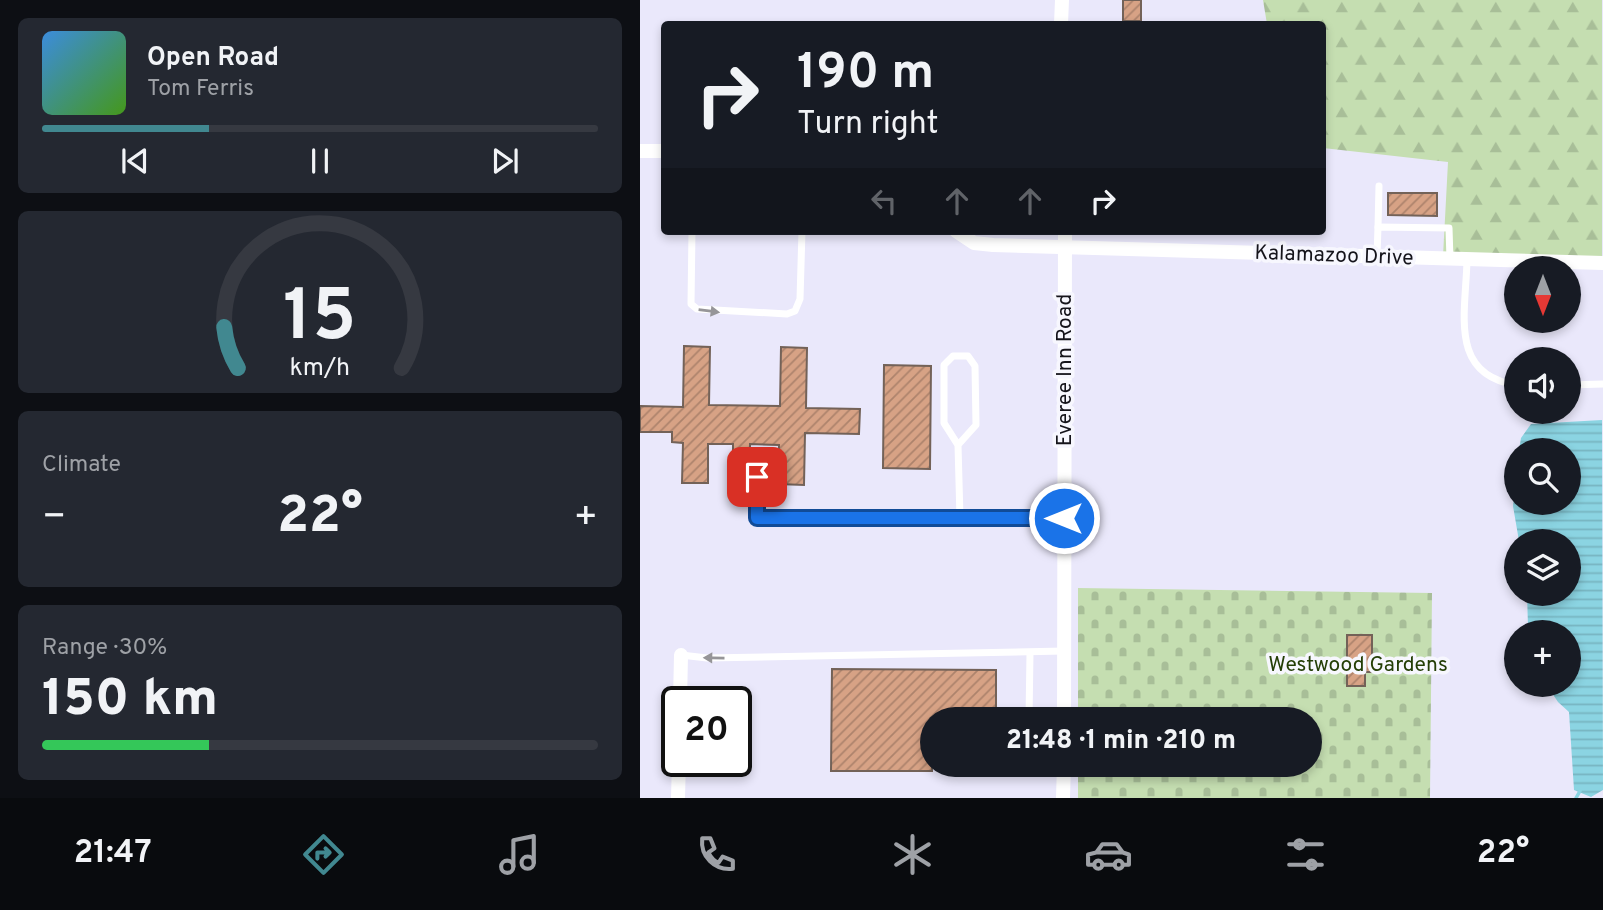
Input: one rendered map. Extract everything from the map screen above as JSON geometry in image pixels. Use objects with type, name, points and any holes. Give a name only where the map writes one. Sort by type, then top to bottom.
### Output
[{"type":"street","points":[[1061,21],[1062,0]]},
{"type":"street","points":[[640,151],[661,151]]},
{"type":"street","name":"Kalamazoo Drive","points":[[962,235],[974,243],[1065,247],[1602,263]]},
{"type":"street","name":"Everee Inn Road","points":[[1064,707],[1065,235]]},
{"type":"street","points":[[680,686],[681,655]]},
{"type":"street","points":[[678,798],[679,777]]},
{"type":"street","points":[[1063,798],[1064,777]]},
{"type":"lane","points":[[1377,257],[1379,186]]},
{"type":"lane","points":[[1378,227],[1449,228],[1450,259]]},
{"type":"lane","points":[[692,235],[691,304],[697,309],[787,314],[795,311],[800,299],[802,235]]},
{"type":"lane","points":[[1467,260],[1466,347],[1478,371],[1504,384]]},
{"type":"lane","points":[[958,445],[976,425],[975,366],[968,356],[953,356],[944,365],[944,423],[958,445],[960,518]]},
{"type":"lane","points":[[1581,384],[1602,383]]},
{"type":"lane","points":[[757,477],[757,518],[1064,518]]},
{"type":"lane","points":[[681,655],[747,658],[1064,651]]},
{"type":"lane","points":[[1029,707],[1030,653]]},
{"type":"green space","points":[[1263,0],[1602,0],[1602,264],[1582,263],[1582,256],[1504,256],[1504,259],[1443,256],[1448,162],[1326,148],[1326,21],[1266,21]]},
{"type":"green space","name":"Westwood Gardens","points":[[1078,588],[1432,593],[1430,798],[1078,798],[1078,777],[1322,777],[1322,707],[1078,707]]},
{"type":"water","points":[[1602,420],[1603,790],[1591,797],[1574,790],[1569,712],[1555,697],[1581,697],[1581,620],[1528,620],[1527,606],[1581,606],[1581,529],[1517,529],[1515,515],[1581,515],[1581,438],[1521,438],[1531,424],[1581,424],[1581,421]]},
{"type":"building","points":[[1123,0],[1141,0],[1141,21],[1123,21]]},
{"type":"building","points":[[1388,193],[1437,193],[1437,216],[1388,215]]},
{"type":"building","points":[[684,346],[710,347],[709,405],[780,406],[781,347],[807,348],[806,408],[860,409],[859,434],[805,433],[804,485],[778,484],[779,445],[750,444],[750,482],[733,482],[733,444],[708,444],[708,483],[682,483],[683,443],[672,442],[672,432],[640,432],[640,406],[683,407]]},
{"type":"building","points":[[884,365],[931,366],[930,469],[883,468]]},
{"type":"building","points":[[1347,635],[1372,635],[1372,672],[1365,672],[1365,686],[1347,686]]},
{"type":"building","points":[[832,669],[996,670],[996,707],[920,707],[920,771],[831,771]]},
{"type":"waterway","points":[[1576,798],[1580,791]]},
{"type":"route","points":[[757,477],[757,518],[1064,518]]}]
